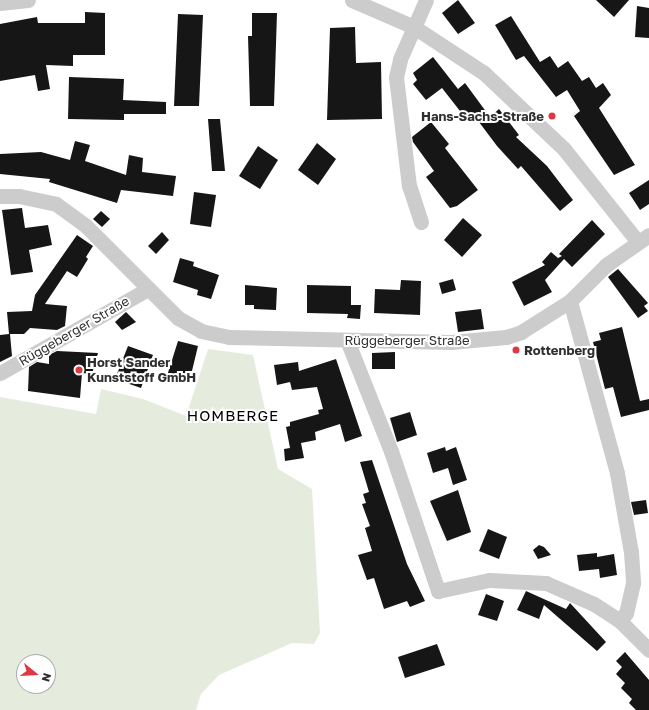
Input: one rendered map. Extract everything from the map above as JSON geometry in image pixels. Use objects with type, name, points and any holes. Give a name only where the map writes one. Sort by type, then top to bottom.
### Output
[{"type":"street","points":[[0,3],[28,0]]},
{"type":"street","points":[[352,0],[414,27],[484,73],[542,125],[643,238]]},
{"type":"street","points":[[421,222],[409,186],[397,100],[400,59],[426,0]]},
{"type":"street","name":"Rüggeberger Straße","points":[[0,196],[19,196],[56,204],[86,226],[178,318],[200,331],[229,337],[472,341],[506,337],[521,332],[570,301],[606,265],[643,238]]},
{"type":"street","name":"Rüggeberger Straße","points":[[0,373],[148,289]]},
{"type":"street","points":[[570,301],[617,473],[631,552],[633,583],[626,613],[620,621]]},
{"type":"street","points":[[347,340],[391,451],[438,591],[489,580],[546,582],[572,591],[620,621],[649,650]]},
{"type":"shaded area","points":[[208,349],[253,355],[278,469],[312,489],[320,633],[314,644],[292,643],[219,675],[201,694],[196,710],[0,710],[0,397],[96,414],[101,389],[143,399],[186,416]]},
{"type":"building","points":[[458,0],[475,23],[458,34],[442,13]]},
{"type":"building","points":[[596,0],[629,0],[614,17]]},
{"type":"building","points":[[637,6],[649,8],[649,38],[635,37]]},
{"type":"building","points":[[85,12],[105,13],[105,55],[73,55],[73,66],[46,65],[50,89],[38,91],[35,75],[0,81],[0,24],[37,17],[38,23],[85,23]]},
{"type":"building","points":[[252,13],[277,13],[274,106],[250,106],[248,36],[252,36]]},
{"type":"building","points":[[178,14],[203,15],[199,106],[174,106]]},
{"type":"building","points":[[511,16],[540,62],[550,56],[558,68],[568,61],[582,81],[589,77],[596,88],[603,83],[611,95],[599,108],[635,165],[614,175],[574,116],[580,111],[567,90],[556,97],[524,56],[516,60],[495,25]]},
{"type":"building","points":[[355,27],[356,63],[381,62],[382,119],[327,120],[330,28]]},
{"type":"building","points":[[433,57],[458,89],[465,83],[490,117],[499,109],[519,135],[516,137],[547,166],[573,200],[560,211],[521,166],[518,169],[497,146],[473,114],[467,120],[442,88],[426,100],[413,84],[417,80],[413,73]]},
{"type":"building","points":[[69,77],[124,79],[123,100],[166,102],[166,114],[124,114],[124,120],[68,119]]},
{"type":"building","points":[[208,119],[220,119],[225,171],[212,171]]},
{"type":"building","points":[[431,122],[449,144],[445,148],[478,190],[457,206],[450,208],[426,177],[434,171],[413,142],[412,137]]},
{"type":"building","points":[[75,141],[90,145],[85,161],[126,175],[129,155],[143,158],[142,172],[176,176],[173,196],[121,190],[117,203],[49,182],[50,179],[0,174],[0,154],[41,152],[70,160]]},
{"type":"building","points":[[317,143],[336,159],[318,185],[298,170]]},
{"type":"building","points":[[258,146],[278,160],[260,189],[239,176]]},
{"type":"building","points":[[649,180],[649,204],[640,210],[629,193]]},
{"type":"building","points":[[194,192],[216,195],[211,227],[190,224]]},
{"type":"building","points":[[22,208],[25,228],[48,225],[52,245],[29,250],[33,272],[11,275],[2,210]]},
{"type":"building","points":[[101,211],[110,219],[102,227],[93,219]]},
{"type":"building","points":[[463,218],[482,235],[462,257],[444,240]]},
{"type":"building","points":[[592,220],[605,234],[572,267],[564,259],[545,280],[552,292],[524,306],[512,282],[545,265],[542,262],[551,252],[558,258],[562,256],[559,254]]},
{"type":"building","points":[[162,232],[169,240],[156,254],[148,246]]},
{"type":"building","points":[[77,235],[93,246],[86,257],[88,259],[77,277],[67,271],[45,304],[67,306],[65,326],[57,330],[30,328],[24,334],[10,334],[12,356],[0,362],[0,335],[9,334],[7,312],[32,311],[35,295]]},
{"type":"building","points":[[180,258],[194,262],[193,266],[219,275],[211,299],[197,295],[198,290],[173,282]]},
{"type":"building","points":[[618,269],[648,303],[644,306],[648,311],[638,318],[608,277]]},
{"type":"building","points":[[453,279],[456,290],[442,294],[439,283]]},
{"type":"building","points":[[401,280],[421,281],[420,315],[374,313],[375,289],[400,290]]},
{"type":"building","points":[[245,285],[277,288],[276,310],[254,309],[254,305],[245,305]]},
{"type":"building","points":[[307,285],[351,286],[351,305],[361,305],[360,319],[347,318],[348,314],[307,313]]},
{"type":"building","points":[[481,309],[484,329],[458,332],[455,312]]},
{"type":"building","points":[[126,312],[136,322],[122,330],[115,322]]},
{"type":"building","points":[[622,327],[640,401],[649,399],[649,410],[621,417],[613,387],[605,389],[593,342],[601,340],[599,333]]},
{"type":"building","points":[[178,341],[198,346],[191,375],[183,373],[181,383],[166,379]]},
{"type":"building","points":[[128,346],[153,355],[141,388],[115,379]]},
{"type":"building","points":[[57,351],[98,353],[92,374],[82,373],[80,398],[28,391],[29,367],[37,362],[49,364],[49,355]]},
{"type":"building","points":[[395,352],[395,369],[372,369],[372,353]]},
{"type":"building","points":[[336,359],[362,436],[345,442],[340,424],[315,432],[316,440],[301,443],[304,458],[285,461],[284,449],[290,448],[286,427],[290,426],[290,422],[319,414],[318,410],[323,409],[317,387],[292,390],[290,382],[277,385],[274,365],[298,362],[299,371]]},
{"type":"building","points":[[410,412],[417,435],[397,442],[390,418]]},
{"type":"building","points":[[445,447],[446,451],[456,447],[467,480],[453,485],[448,468],[433,473],[427,453]]},
{"type":"building","points":[[372,460],[407,564],[425,601],[410,607],[407,601],[384,609],[374,578],[367,580],[358,555],[372,551],[365,528],[370,526],[362,504],[366,503],[363,494],[369,492],[360,462]]},
{"type":"building","points":[[458,490],[471,532],[447,541],[430,501]]},
{"type":"building","points":[[646,500],[648,513],[634,515],[631,502]]},
{"type":"building","points":[[488,529],[507,537],[499,559],[479,551]]},
{"type":"building","points":[[539,545],[544,547],[551,555],[538,559],[533,550]]},
{"type":"building","points":[[597,553],[597,557],[614,554],[617,575],[600,578],[599,569],[579,571],[577,555]]},
{"type":"building","points":[[526,591],[566,609],[570,603],[606,642],[597,651],[544,605],[539,619],[517,610]]},
{"type":"building","points":[[486,594],[504,601],[497,621],[478,615]]},
{"type":"building","points":[[437,644],[445,665],[405,678],[398,657]]},
{"type":"building","points":[[625,652],[649,680],[649,710],[636,710],[629,703],[632,699],[621,688],[625,683],[616,674],[622,667],[616,661]]},
{"type":"place","name":"Hans-Sachs-Straße","points":[[552,116]]},
{"type":"place","name":"Rottenberg","points":[[516,350]]},
{"type":"place","name":"Horst Sander Kunststoff GmbH","points":[[79,370]]},
{"type":"district","name":"HOMBERGE","points":[[233,416]]}]
